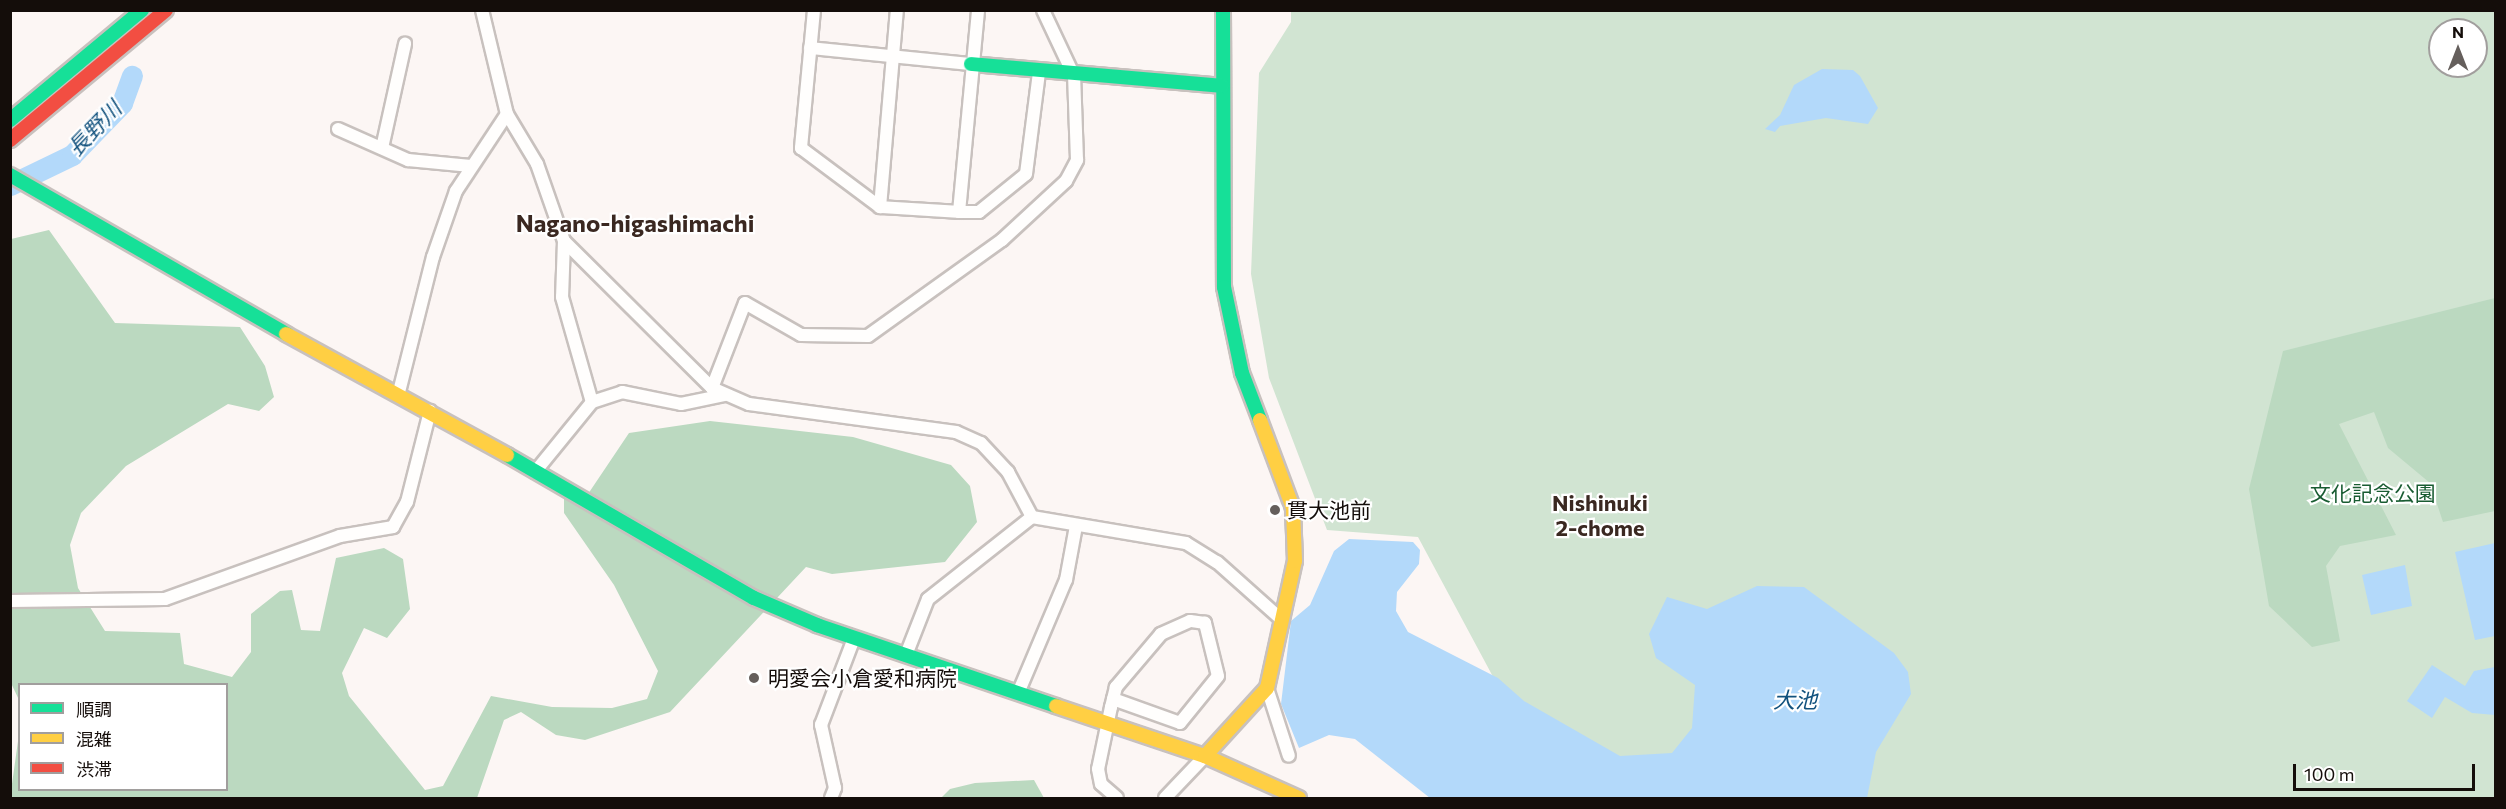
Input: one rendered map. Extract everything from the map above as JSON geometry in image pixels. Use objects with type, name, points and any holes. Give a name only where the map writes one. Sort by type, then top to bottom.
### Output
[{"type":"street","points":[[10,120],[142,10]]},
{"type":"street","points":[[10,140],[166,10]]},
{"type":"street","points":[[482,10],[507,114],[537,164],[564,241],[562,297],[592,402]]},
{"type":"street","points":[[814,10],[801,148],[880,207],[979,212],[1026,174],[1039,72]]},
{"type":"street","points":[[880,207],[897,10]]},
{"type":"street","points":[[959,212],[978,10]]},
{"type":"street","points":[[712,388],[745,303],[801,334],[868,336],[1002,240],[1066,181],[1077,160],[1074,76],[1043,10]]},
{"type":"street","points":[[1165,798],[1267,688],[1295,561],[1293,508],[1242,373],[1224,287],[1227,174],[1222,86],[1223,10]]},
{"type":"street","points":[[382,148],[405,44]]},
{"type":"street","points":[[810,48],[1074,76],[1222,86]]},
{"type":"street","points":[[399,392],[432,257],[456,191],[507,114]]},
{"type":"street","points":[[338,129],[408,160],[471,166]]},
{"type":"street","points":[[10,175],[244,313],[399,392],[754,598],[854,638],[1019,691],[1205,756],[1299,798]]},
{"type":"street","points":[[564,241],[712,388],[749,404],[956,432],[981,443],[1008,472],[1032,517]]},
{"type":"street","points":[[535,472],[592,402],[622,392],[681,404],[725,395]]},
{"type":"street","points":[[10,601],[165,599],[340,536],[393,527],[407,502],[430,411]]},
{"type":"street","points":[[906,655],[928,599],[1032,517],[1200,549],[1282,620]]},
{"type":"street","points":[[1019,691],[1066,580],[1076,526]]},
{"type":"street","points":[[1113,699],[1180,723],[1218,676],[1205,623],[1190,621],[1161,634],[1116,687],[1113,699],[1108,721],[1098,769],[1101,784],[1117,798]]},
{"type":"street","points":[[831,798],[835,788],[820,725],[854,638]]},
{"type":"street","points":[[1267,688],[1289,756]]},
{"type":"green space","name":"文化記念公園","points":[[1291,11],[2495,11],[2495,798],[1558,798],[1418,537],[1327,530],[1269,378],[1251,274],[1259,73],[1291,22]]},
{"type":"green space","points":[[49,230],[115,323],[240,327],[265,366],[274,397],[259,411],[228,404],[126,466],[81,513],[70,545],[78,588],[105,631],[180,633],[184,664],[232,677],[251,652],[251,614],[280,591],[292,590],[301,630],[320,631],[336,558],[384,548],[403,559],[410,609],[387,638],[364,628],[342,673],[349,696],[425,790],[443,786],[491,696],[552,707],[612,708],[647,699],[658,671],[614,585],[564,513],[564,493],[588,494],[629,433],[710,421],[853,437],[951,465],[970,486],[977,522],[945,562],[832,574],[806,567],[670,712],[585,740],[556,735],[521,712],[504,720],[477,798],[10,798],[18,741],[18,791],[228,791],[228,683],[18,683],[18,698],[11,683],[11,239]]},
{"type":"green space","name":"文化記念公園","points":[[2495,298],[2495,511],[2443,522],[2430,483],[2388,448],[2374,412],[2339,424],[2396,535],[2340,546],[2326,566],[2340,641],[2312,647],[2269,606],[2249,489],[2283,351]]},
{"type":"green space","points":[[1034,780],[1044,798],[941,798],[950,789],[975,783]]},
{"type":"water","points":[[1822,69],[1853,70],[1860,76],[1878,108],[1868,124],[1826,118],[1780,126],[1775,132],[1765,129],[1780,115],[1794,85]]},
{"type":"water","name":"大池","points":[[1349,539],[1413,542],[1420,550],[1419,564],[1397,592],[1396,611],[1408,632],[1498,678],[1524,701],[1620,756],[1672,753],[1692,728],[1695,685],[1656,658],[1649,634],[1667,597],[1707,609],[1757,586],[1804,587],[1894,653],[1908,672],[1911,694],[1876,752],[1867,798],[1430,798],[1355,739],[1329,735],[1299,748],[1281,704],[1291,621],[1310,605],[1334,551]]},
{"type":"water","points":[[2495,543],[2495,636],[2475,640],[2455,552]]},
{"type":"water","points":[[2405,565],[2412,606],[2371,615],[2362,575]]},
{"type":"water","points":[[2432,665],[2465,686],[2474,671],[2495,667],[2495,715],[2472,713],[2445,697],[2432,718],[2407,701]]},
{"type":"waterway","name":"長野川","points":[[10,185],[72,155],[122,103],[132,76]]},
{"type":"traffic: fast","points":[[10,120],[142,10]]},
{"type":"traffic: fast","points":[[1223,10],[1224,287],[1242,373],[1260,420]]},
{"type":"traffic: fast","points":[[971,64],[1222,86]]},
{"type":"traffic: fast","points":[[10,175],[286,334]]},
{"type":"traffic: fast","points":[[507,455],[754,598],[817,625],[1056,706]]},
{"type":"traffic: slow","points":[[286,334],[507,455]]},
{"type":"traffic: slow","points":[[1205,756],[1267,688],[1295,561],[1293,508],[1260,420]]},
{"type":"traffic: slow","points":[[1056,706],[1205,756],[1299,798]]},
{"type":"traffic: jam","points":[[10,140],[166,10]]},
{"type":"place","name":"貫大池前","points":[[1275,510]]},
{"type":"place","name":"明愛会小倉愛和病院","points":[[754,678]]},
{"type":"district","name":"Nagano-higashimachi","points":[[635,223]]},
{"type":"district","name":"Nishinuki 2-chome","points":[[1600,514]]}]
